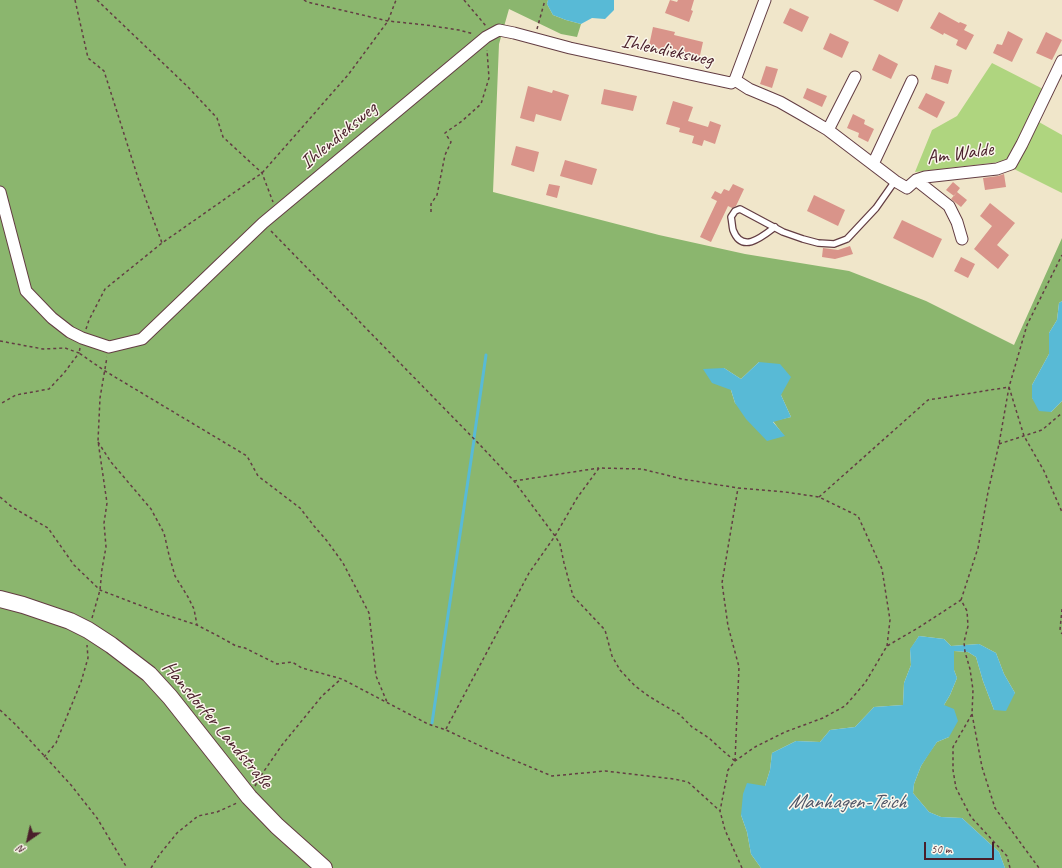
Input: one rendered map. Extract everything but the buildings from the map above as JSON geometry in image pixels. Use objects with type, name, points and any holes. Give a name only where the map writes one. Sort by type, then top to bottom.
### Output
[{"type":"main road","name":"Hansdorfer Landstraße","points":[[0,599],[70,621],[88,630],[112,645],[149,674],[170,697],[249,797],[277,826],[324,868]]},
{"type":"street","name":"Ihlendieksweg","points":[[109,348],[142,339],[263,223],[475,45],[489,35],[499,30],[570,48],[731,83],[735,80],[765,0]]},
{"type":"street","name":"Am Walde","points":[[735,80],[749,89],[780,102],[828,130],[895,181],[907,188],[916,180],[925,177],[997,169],[1011,164],[1062,61]]},
{"type":"street","points":[[828,130],[856,77]]},
{"type":"street","points":[[874,164],[912,81]]},
{"type":"street","name":"Am Walde","points":[[916,180],[949,206],[957,222],[962,239]]},
{"type":"street","points":[[0,192],[26,291],[52,318],[70,332],[109,348]]},
{"type":"lane","points":[[775,227],[756,241],[746,243],[739,239],[733,230],[731,217],[735,211],[740,209],[775,227],[803,239],[818,243],[834,244],[847,239],[876,208],[895,181]]},
{"type":"path","points":[[75,0],[88,58],[104,71],[139,181],[162,243]]},
{"type":"path","points":[[97,0],[188,87],[217,118],[223,137],[262,173],[275,206]]},
{"type":"path","points":[[304,0],[307,2],[388,21],[426,25],[489,35]]},
{"type":"path","points":[[0,404],[16,395],[49,389],[64,373],[79,353],[82,338],[89,320],[104,289],[162,243],[262,173],[348,75],[388,21],[396,0]]},
{"type":"path","points":[[464,0],[489,35]]},
{"type":"path","points":[[535,38],[545,0]]},
{"type":"path","points":[[431,212],[431,204],[437,195],[445,155],[451,142],[445,133],[462,121],[481,104],[488,78],[487,46],[475,45]]},
{"type":"path","points":[[263,223],[514,481],[560,544],[573,596],[605,630],[612,656],[620,670],[635,686],[650,698],[665,705],[678,714],[692,727],[709,738],[735,761]]},
{"type":"path","points":[[887,646],[961,600],[978,548],[1009,387],[1027,325],[1062,255]]},
{"type":"path","points":[[0,341],[43,349],[65,348],[79,353],[105,371],[247,456],[258,476],[300,508],[343,563],[369,613],[376,676],[387,702]]},
{"type":"path","points":[[44,757],[56,743],[81,682],[88,658],[88,630],[100,590],[106,547],[104,523],[107,503],[98,441],[100,398],[109,348]]},
{"type":"path","points":[[1009,387],[1024,436],[1044,471],[1062,512]]},
{"type":"path","points":[[819,497],[928,400],[1009,387]]},
{"type":"path","points":[[999,444],[1042,430],[1062,413]]},
{"type":"path","points":[[98,441],[111,462],[152,509],[164,533],[175,576],[194,609],[197,625]]},
{"type":"path","points":[[514,481],[599,468],[642,469],[682,479],[738,488],[819,497],[858,516],[882,569],[890,620],[887,646],[865,683],[845,706],[823,718],[785,732],[755,747],[735,761],[728,770],[720,811],[725,830],[742,868]]},
{"type":"path","points":[[446,730],[529,573],[555,536],[577,498],[599,468]]},
{"type":"path","points":[[735,761],[738,667],[728,626],[722,583],[738,488]]},
{"type":"path","points":[[0,497],[12,507],[48,528],[74,564],[100,590],[160,613],[197,625],[236,646],[245,648],[277,664],[292,662],[302,668],[342,678],[428,724],[446,730],[552,776],[605,771],[674,779],[688,782],[720,811]]},
{"type":"path","points":[[961,600],[967,611],[968,626],[964,642],[973,690],[972,714],[982,767],[995,808],[1039,868]]},
{"type":"path","points":[[1062,609],[1060,630],[1062,634]]},
{"type":"path","points":[[151,868],[176,833],[198,816],[217,812],[249,797],[262,774],[282,745],[322,696],[342,678]]},
{"type":"path","points":[[0,710],[16,725],[71,785],[97,818],[127,868]]},
{"type":"path","points":[[972,714],[953,747],[953,770],[956,788],[971,816],[1007,856],[1010,868]]},
{"type":"green space","points":[[0,0],[548,0],[547,4],[553,15],[581,24],[577,37],[561,34],[509,9],[499,44],[493,192],[659,235],[745,254],[849,271],[926,301],[1014,345],[1062,238],[1062,301],[1059,303],[1057,320],[1049,333],[1049,354],[1032,385],[1032,398],[1051,412],[1062,401],[1062,868],[1005,868],[999,852],[962,818],[941,817],[929,812],[913,793],[914,784],[921,766],[929,753],[937,742],[949,737],[944,705],[957,678],[954,670],[954,651],[968,652],[976,657],[994,710],[1015,693],[1004,674],[996,653],[979,644],[951,646],[944,639],[919,636],[910,650],[911,665],[904,683],[903,705],[874,707],[855,727],[830,730],[820,742],[796,741],[772,753],[770,770],[765,786],[741,815],[747,832],[751,854],[761,868],[0,868]],"holes":[[[759,362],[781,395],[791,417],[773,421],[784,436],[735,403],[724,368],[741,379]]]},
{"type":"green space","points":[[992,63],[1043,89],[1030,117],[1062,135],[1062,193],[1000,162],[915,172],[932,130],[957,116]]},
{"type":"water","points":[[548,0],[614,0],[614,10],[605,19],[592,18],[581,24],[553,15],[547,4]]},
{"type":"water","points":[[1062,301],[1062,401],[1051,412],[1039,411],[1032,398],[1032,385],[1049,354],[1049,333],[1057,320],[1059,303]]},
{"type":"water","points":[[759,362],[780,364],[791,377],[781,395],[791,417],[773,422],[785,436],[767,441],[746,419],[735,403],[731,390],[712,383],[703,369],[724,368],[741,379]]},
{"type":"water","name":"Manhagen-Teich","points":[[919,636],[944,639],[951,646],[979,644],[996,653],[1004,674],[1015,693],[1006,711],[994,710],[976,657],[968,652],[954,651],[954,670],[957,678],[944,705],[954,709],[958,721],[949,737],[937,742],[921,766],[914,784],[913,793],[929,812],[941,817],[962,818],[999,852],[1005,868],[761,868],[751,854],[747,832],[741,815],[743,794],[747,783],[765,786],[770,770],[772,753],[796,741],[820,742],[830,730],[855,727],[874,707],[903,705],[904,683],[911,665],[910,649]]},
{"type":"waterway","points":[[474,438],[486,355]]},
{"type":"waterway","points":[[432,723],[474,440]]}]
